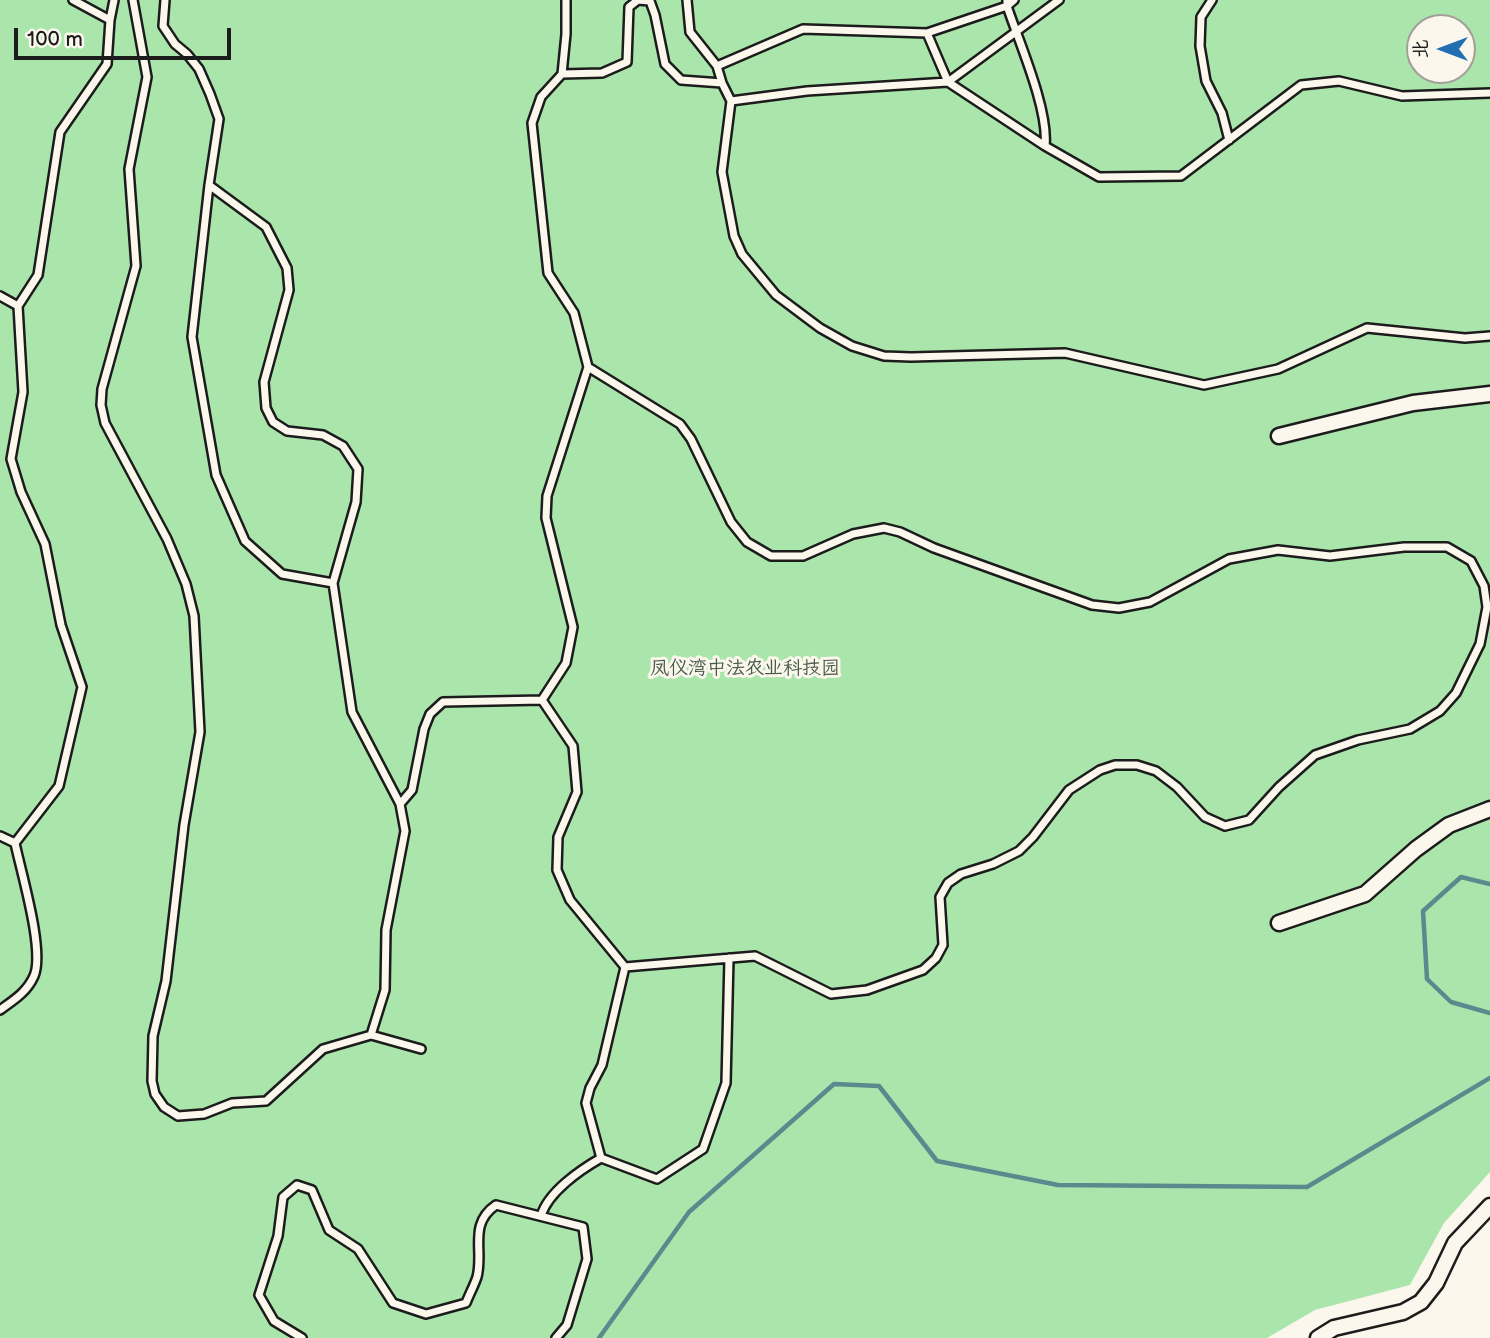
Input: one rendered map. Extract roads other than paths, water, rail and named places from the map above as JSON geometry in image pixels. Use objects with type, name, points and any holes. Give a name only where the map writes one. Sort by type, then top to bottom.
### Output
[{"type":"street","points":[[1279,436],[1413,403],[1490,394]]},
{"type":"street","points":[[1279,923],[1365,894],[1416,849],[1449,825],[1490,809]]},
{"type":"street","points":[[1318,1338],[1334,1328],[1403,1312],[1422,1302],[1436,1283],[1455,1243],[1490,1206]]},
{"type":"lane","points":[[73,0],[110,20]]},
{"type":"lane","points":[[15,843],[59,786],[82,687],[61,625],[46,544],[21,492],[11,459],[23,392],[18,306],[38,275],[60,131],[107,64],[114,0]]},
{"type":"lane","points":[[133,0],[147,77],[129,169],[136,266],[102,389],[101,405],[105,423],[167,539],[186,584],[194,616],[200,732],[184,825],[166,981],[153,1036],[152,1081],[155,1094],[164,1107],[178,1116],[204,1114],[233,1103],[266,1101],[323,1049],[371,1035],[421,1049]]},
{"type":"lane","points":[[165,0],[163,26],[175,44],[199,69],[219,119],[192,337],[216,475],[244,541],[282,574],[333,583]]},
{"type":"lane","points":[[542,699],[566,663],[573,627],[545,518],[547,496],[588,367],[574,313],[548,273],[532,123],[541,97],[562,74],[566,0]]},
{"type":"lane","points":[[562,74],[602,73],[627,62],[628,7],[638,0],[650,1],[665,64],[681,80],[722,83]]},
{"type":"lane","points":[[687,0],[690,32],[717,66],[731,102],[722,172],[734,236],[743,254],[776,295],[820,328],[852,346],[884,356],[912,357],[1065,353],[1204,385],[1278,369],[1367,328],[1465,338],[1490,336]]},
{"type":"lane","points":[[717,66],[803,29],[927,33],[1014,0]]},
{"type":"lane","points":[[731,102],[807,91],[948,82],[1059,0]]},
{"type":"lane","points":[[1212,0],[1202,17],[1200,46],[1206,81],[1222,113],[1229,140]]},
{"type":"lane","points":[[1007,3],[1037,93],[1047,134],[1045,146]]},
{"type":"lane","points":[[927,33],[948,82],[1045,146],[1098,177],[1181,176],[1301,85],[1339,81],[1402,96],[1490,93]]},
{"type":"lane","points":[[209,185],[266,227],[287,268],[289,290],[264,382],[266,408],[273,422],[287,430],[323,435],[343,446],[358,469],[356,502],[333,583],[352,712],[400,804],[405,831],[386,930],[385,990],[371,1035]]},
{"type":"lane","points":[[0,296],[18,306]]},
{"type":"lane","points":[[588,367],[680,424],[691,439],[731,522],[747,542],[771,556],[803,556],[853,534],[884,528],[1092,605],[1119,608],[1150,602],[1229,559],[1278,550],[1330,556],[1404,547],[1447,547],[1471,561],[1485,586],[1487,607],[1480,644],[1456,693],[1440,711],[1410,729],[1359,740],[1315,755],[1249,820],[1224,826],[1205,817],[1177,787],[1156,771],[1137,765],[1115,765],[1100,770],[1069,789],[1033,837],[1019,851],[993,864],[961,874],[948,883],[940,897],[943,945],[936,958],[923,970],[867,990],[831,994],[755,956],[625,967]]},
{"type":"lane","points":[[400,804],[412,789],[424,729],[430,714],[443,702],[542,699]]},
{"type":"lane","points":[[542,699],[573,746],[577,792],[558,837],[557,870],[570,900],[625,967]]},
{"type":"lane","points":[[0,836],[15,843]]},
{"type":"lane","points":[[0,1010],[23,993],[37,968],[36,935],[15,843]]},
{"type":"lane","points":[[541,1216],[543,1208],[573,1174],[601,1158],[657,1178],[703,1149],[726,1083],[729,958]]},
{"type":"lane","points":[[601,1158],[586,1103],[590,1087],[602,1065],[625,967]]},
{"type":"lane","points":[[302,1338],[274,1321],[259,1295],[278,1236],[283,1196],[297,1185],[312,1190],[329,1230],[358,1249],[393,1303],[426,1314],[466,1303],[477,1276],[478,1231],[488,1211],[496,1205],[583,1227],[587,1258],[567,1325],[556,1338]]},
{"type":"waterway","points":[[1490,884],[1461,877],[1423,911],[1427,979],[1451,1002],[1490,1013]]},
{"type":"waterway","points":[[599,1338],[689,1212],[834,1084],[879,1086],[937,1161],[1058,1185],[1307,1187],[1490,1078]]},
{"type":"park label","name":"凤仪湾中法农业科技园","points":[[745,669]]}]
